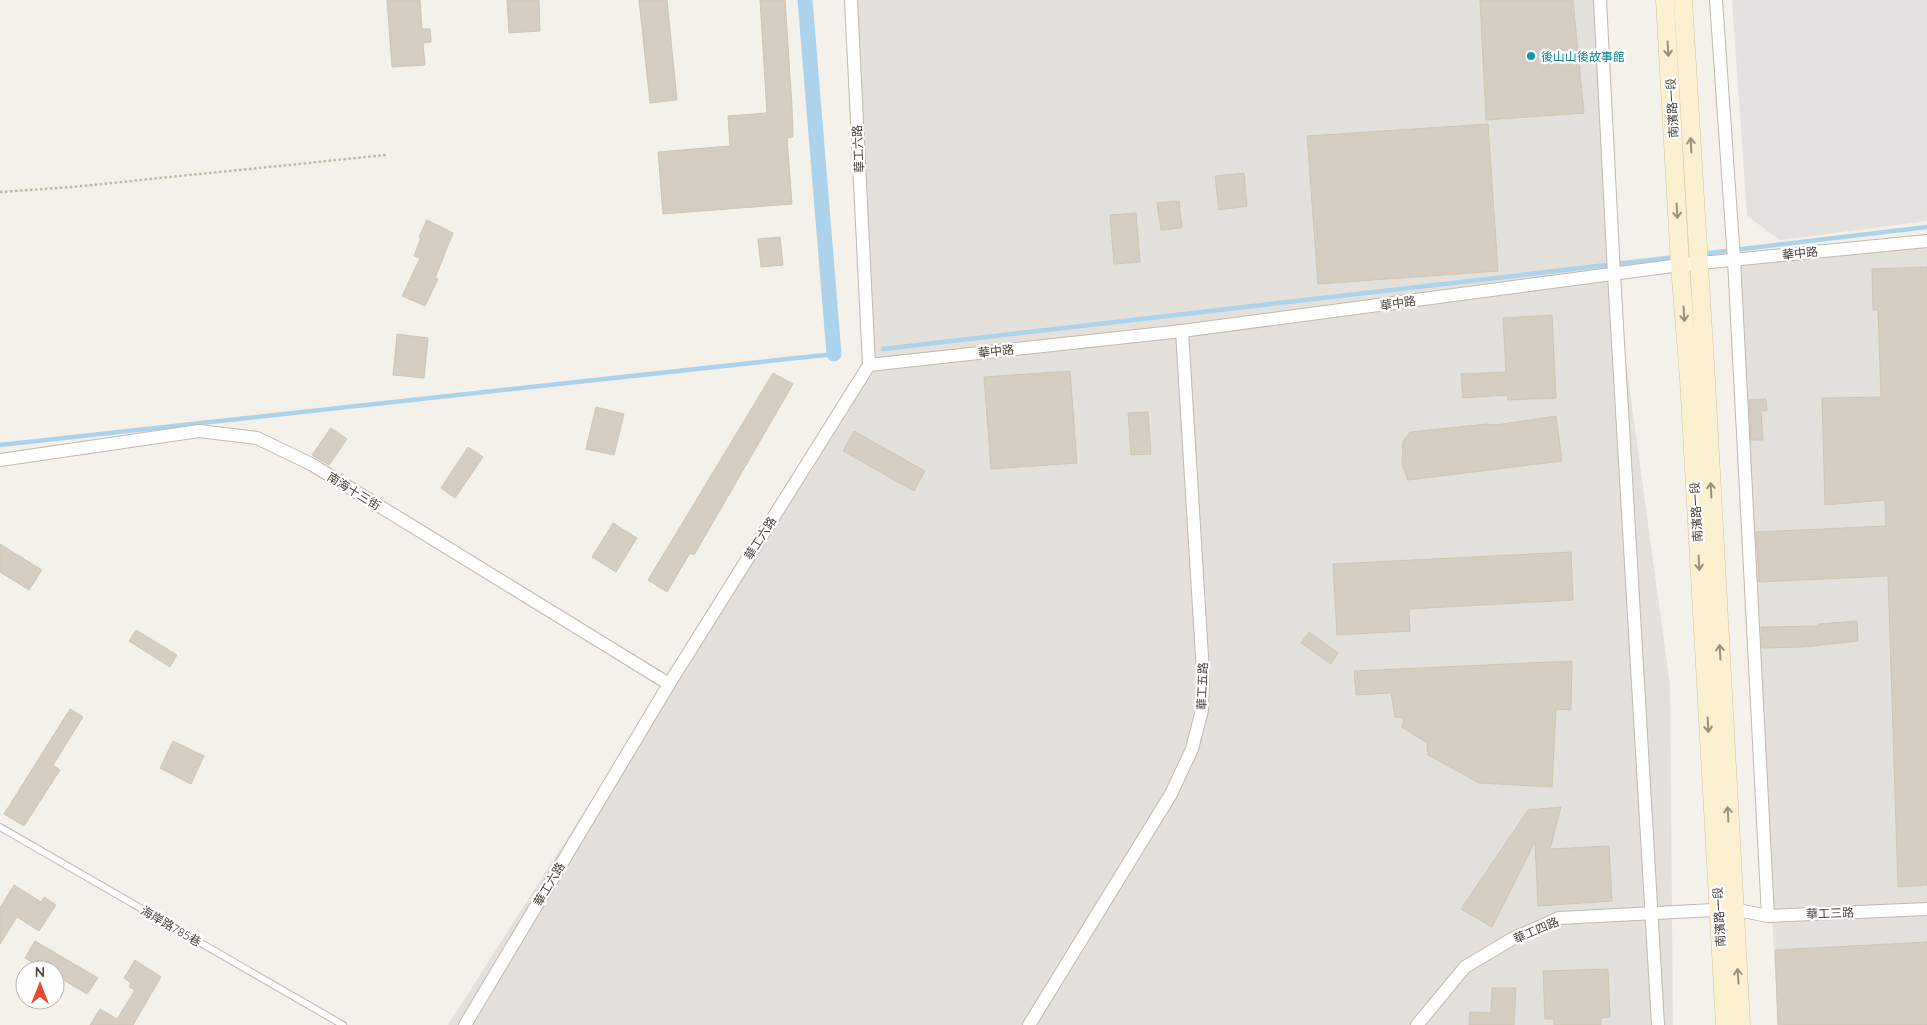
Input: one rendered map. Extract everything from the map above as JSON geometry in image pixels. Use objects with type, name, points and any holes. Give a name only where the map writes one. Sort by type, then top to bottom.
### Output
[{"type":"main road","name":"南濱路一段","points":[[1666,0],[1689,264],[1706,391],[1726,910],[1725,1025]]},
{"type":"main road","name":"南濱路一段","points":[[1682,0],[1689,264]]},
{"type":"main road","name":"南濱路一段","points":[[1726,910],[1741,1025]]},
{"type":"street","name":"華工六路","points":[[465,1025],[669,684],[869,365],[851,0]]},
{"type":"street","points":[[1600,0],[1614,274],[1658,1025]]},
{"type":"street","points":[[1716,0],[1734,260],[1768,916]]},
{"type":"street","name":"華中路","points":[[869,365],[1182,331],[1689,264],[1927,241]]},
{"type":"street","name":"華工五路","points":[[1029,1025],[1171,794],[1192,749],[1202,710],[1204,673],[1182,331]]},
{"type":"street","name":"南海十三街","points":[[0,460],[199,431],[257,438],[311,464],[669,684]]},
{"type":"street","name":"華工三路","points":[[1726,910],[1768,916],[1927,909]]},
{"type":"street","name":"華工四路","points":[[1417,1025],[1465,967],[1512,939],[1559,918],[1726,910]]},
{"type":"lane","name":"海岸路785巷","points":[[0,827],[343,1025]]},
{"type":"path","points":[[0,192],[72,187],[386,155]]},
{"type":"shaded area","points":[[851,0],[1600,0],[1614,274],[1670,685],[1673,1025],[448,1025],[869,365]]},
{"type":"shaded area","points":[[1732,0],[1927,0],[1927,221],[1780,240],[1747,216]]},
{"type":"shaded area","points":[[1927,244],[1927,1025],[1778,1025],[1736,263]]},
{"type":"building","points":[[387,0],[420,0],[422,29],[430,29],[431,42],[423,43],[425,65],[392,67]]},
{"type":"building","points":[[507,0],[539,0],[540,31],[509,33]]},
{"type":"building","points":[[639,0],[667,0],[677,100],[650,103]]},
{"type":"building","points":[[760,0],[785,0],[792,106],[793,137],[787,138],[792,204],[663,214],[658,152],[730,146],[728,116],[767,113]]},
{"type":"building","name":"後山山後故事館","points":[[1480,0],[1573,0],[1584,113],[1486,120]]},
{"type":"building","points":[[1488,124],[1498,271],[1318,284],[1307,136]]},
{"type":"building","points":[[1244,173],[1247,206],[1219,210],[1215,176]]},
{"type":"building","points":[[1179,201],[1182,228],[1161,230],[1157,203]]},
{"type":"building","points":[[1136,213],[1140,262],[1114,264],[1110,215]]},
{"type":"building","points":[[427,220],[453,233],[435,278],[438,279],[425,306],[402,296],[420,258],[414,256],[421,237],[419,237]]},
{"type":"building","points":[[780,237],[783,265],[761,267],[758,239]]},
{"type":"building","points":[[1927,267],[1927,885],[1898,887],[1888,576],[1759,582],[1756,532],[1886,526],[1885,500],[1825,505],[1822,398],[1881,397],[1878,310],[1873,310],[1872,269]]},
{"type":"building","points":[[1552,315],[1556,398],[1508,400],[1507,395],[1463,398],[1461,374],[1506,372],[1503,318]]},
{"type":"building","points":[[397,334],[428,338],[424,378],[393,375]]},
{"type":"building","points":[[1070,371],[1077,463],[991,469],[984,377]]},
{"type":"building","points":[[773,373],[793,384],[694,555],[690,553],[667,592],[648,580]]},
{"type":"building","points":[[1766,399],[1767,411],[1761,411],[1763,440],[1751,440],[1749,400]]},
{"type":"building","points":[[596,407],[624,414],[614,455],[586,449]]},
{"type":"building","points":[[1148,412],[1151,454],[1131,455],[1128,413]]},
{"type":"building","points":[[1556,416],[1562,461],[1408,480],[1402,464],[1403,442],[1410,432],[1487,424],[1496,425]]},
{"type":"building","points":[[331,428],[347,439],[329,465],[312,455]]},
{"type":"building","points":[[854,431],[925,471],[914,491],[843,451]]},
{"type":"building","points":[[468,447],[483,457],[455,498],[441,488]]},
{"type":"building","points":[[613,523],[637,538],[616,572],[592,557]]},
{"type":"building","points":[[0,544],[42,570],[29,590],[0,572]]},
{"type":"building","points":[[1571,552],[1573,600],[1409,609],[1410,631],[1337,635],[1333,564]]},
{"type":"building","points":[[1857,621],[1858,641],[1804,647],[1762,648],[1761,627],[1818,626],[1818,624]]},
{"type":"building","points":[[136,630],[177,655],[170,667],[129,641]]},
{"type":"building","points":[[1309,632],[1338,653],[1331,664],[1301,643]]},
{"type":"building","points":[[1572,661],[1571,710],[1556,709],[1552,787],[1479,783],[1428,755],[1427,743],[1402,727],[1404,718],[1395,717],[1391,693],[1356,695],[1354,671]]},
{"type":"building","points":[[70,709],[83,717],[53,765],[60,770],[24,826],[4,814]]},
{"type":"building","points":[[173,741],[204,756],[191,784],[160,768]]},
{"type":"building","points":[[1561,807],[1550,849],[1609,846],[1612,901],[1538,906],[1535,842],[1492,927],[1461,909],[1528,810]]},
{"type":"building","points":[[14,885],[41,902],[44,897],[56,905],[39,931],[17,917],[0,944],[0,908]]},
{"type":"building","points":[[35,941],[98,978],[87,994],[65,981],[65,960],[28,960],[25,958]]},
{"type":"building","points":[[1927,942],[1927,1025],[1778,1025],[1775,950]]},
{"type":"building","points":[[135,960],[161,977],[133,1025],[90,1025],[100,1009],[117,1019],[135,990],[129,987],[131,983],[124,978]]},
{"type":"building","points":[[1608,969],[1610,1017],[1601,1018],[1601,1025],[1554,1025],[1554,1019],[1545,1019],[1543,971]]},
{"type":"building","points":[[1492,988],[1516,988],[1514,1025],[1469,1025],[1470,1012],[1491,1013]]},
{"type":"waterway","points":[[805,0],[834,354]]},
{"type":"waterway","points":[[1701,254],[1927,227]]},
{"type":"waterway","points":[[883,349],[1676,257]]},
{"type":"waterway","points":[[0,445],[834,354]]},
{"type":"place","name":"後山山後故事館","points":[[1531,56]]}]
